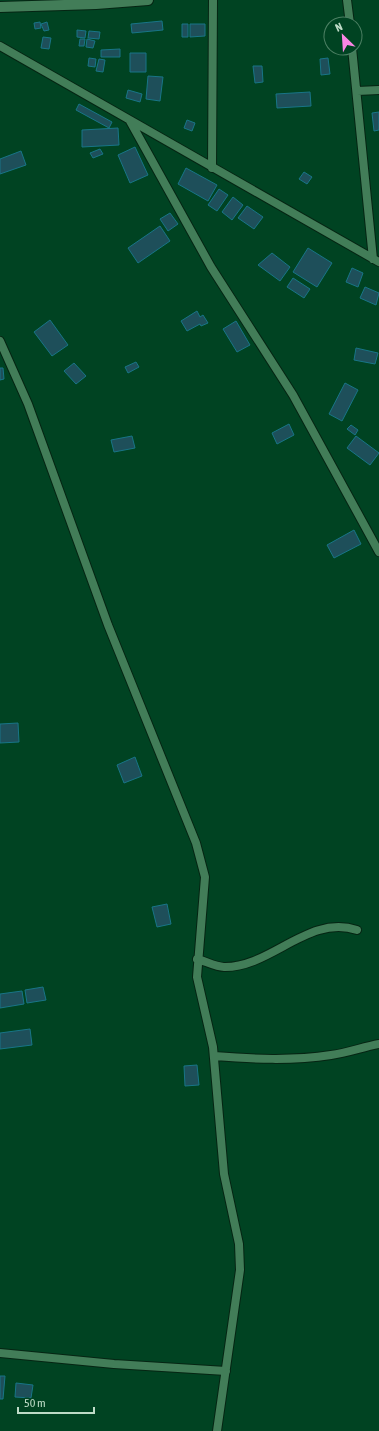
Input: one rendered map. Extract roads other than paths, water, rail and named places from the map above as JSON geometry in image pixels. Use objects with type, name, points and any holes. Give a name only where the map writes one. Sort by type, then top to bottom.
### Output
[{"type":"street","points":[[0,7],[19,3],[148,0]]},
{"type":"street","points":[[212,168],[213,0]]},
{"type":"street","points":[[347,0],[349,16]]},
{"type":"street","points":[[0,46],[376,261]]},
{"type":"street","points":[[353,56],[376,261]]},
{"type":"street","points":[[357,91],[379,90]]},
{"type":"street","points":[[130,121],[211,267],[293,394],[379,552]]},
{"type":"street","points":[[0,341],[28,404],[108,625],[196,843],[205,877],[201,941],[197,959],[197,977],[214,1056],[224,1174],[239,1244],[240,1270],[217,1431]]},
{"type":"street","points":[[197,959],[223,967],[247,963],[323,929],[346,927],[357,930]]},
{"type":"street","points":[[214,1056],[253,1059],[302,1058],[333,1055],[379,1044]]},
{"type":"street","points":[[0,1353],[114,1364],[226,1371]]}]
